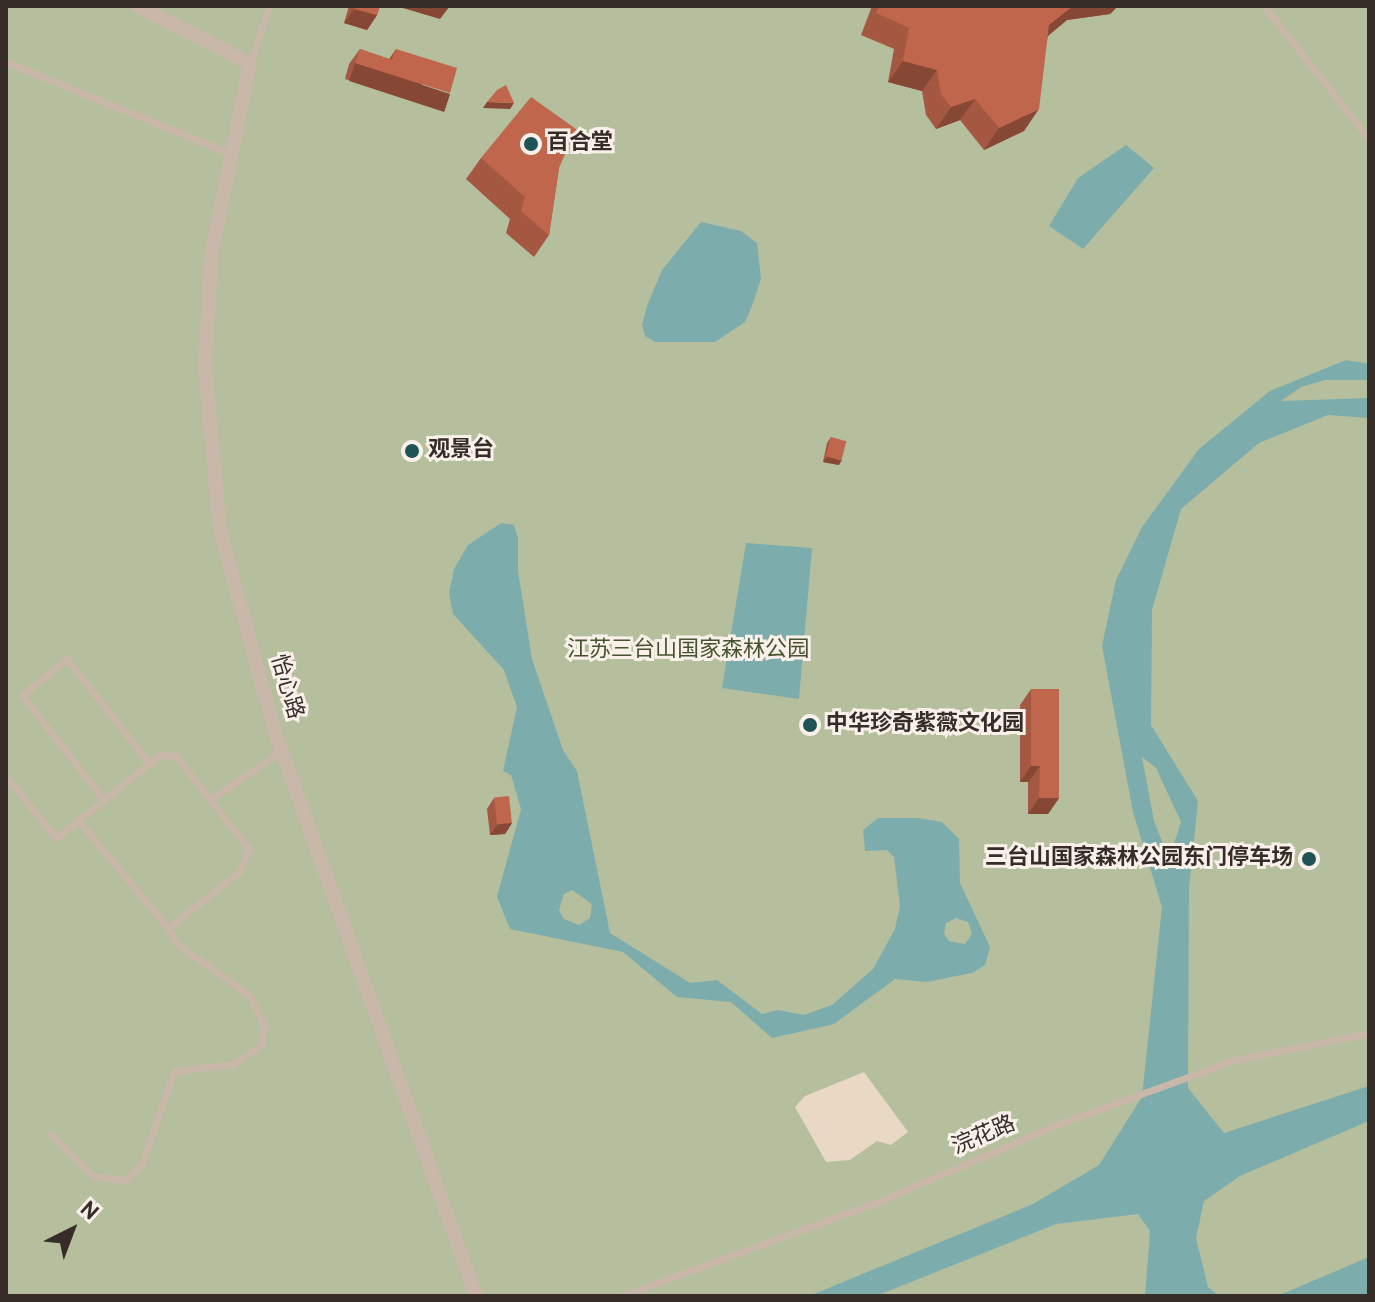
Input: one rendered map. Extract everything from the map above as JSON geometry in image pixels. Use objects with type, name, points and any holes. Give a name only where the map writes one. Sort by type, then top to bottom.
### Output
[{"type":"street","points":[[138,6],[250,64]]},
{"type":"street","name":"怡心路","points":[[250,64],[212,250],[205,366],[220,530],[282,751],[476,1296]]},
{"type":"lane","points":[[250,64],[269,6]]},
{"type":"lane","points":[[1264,6],[1369,139]]},
{"type":"lane","points":[[6,62],[231,154]]},
{"type":"lane","points":[[104,800],[22,695],[67,659],[149,763]]},
{"type":"lane","points":[[212,798],[282,751]]},
{"type":"lane","points":[[6,776],[56,838],[160,755],[176,756],[245,840],[249,856],[232,879],[168,928]]},
{"type":"lane","points":[[50,1133],[93,1176],[125,1180],[142,1164],[174,1071],[234,1064],[261,1045],[264,1025],[249,995],[177,944],[168,928],[78,820]]},
{"type":"lane","name":"浣花路","points":[[621,1296],[873,1204],[1088,1112],[1235,1060],[1369,1033]]},
{"type":"green space","name":"江苏三台山国家森林公园","points":[[6,6],[1369,6],[1369,1296],[6,1296]]},
{"type":"shaded area","points":[[864,1072],[908,1132],[891,1145],[877,1141],[850,1160],[826,1162],[795,1107],[805,1096]]},
{"type":"water","points":[[1126,145],[1154,168],[1083,249],[1049,226],[1078,178]]},
{"type":"water","points":[[701,222],[741,231],[757,243],[761,279],[752,306],[745,322],[715,342],[655,342],[645,336],[642,325],[647,306],[662,270]]},
{"type":"water","points":[[1346,360],[1369,364],[1369,380],[1325,380],[1301,387],[1281,401],[1369,398],[1369,418],[1328,415],[1259,443],[1181,509],[1152,610],[1151,725],[1198,801],[1189,888],[1188,1088],[1224,1133],[1369,1086],[1369,1121],[1240,1176],[1204,1201],[1196,1238],[1208,1287],[1219,1296],[1145,1296],[1150,1231],[1138,1214],[1056,1224],[876,1296],[809,1296],[1033,1204],[1099,1165],[1142,1097],[1162,907],[1133,812],[1102,646],[1116,580],[1142,527],[1199,449],[1270,391]],"holes":[[[1142,757],[1156,768],[1181,822],[1169,859],[1154,821]]]},
{"type":"water","points":[[501,523],[514,525],[532,659],[563,750],[577,771],[610,933],[690,983],[717,980],[762,1014],[778,1010],[804,1015],[832,1005],[873,969],[895,929],[900,906],[894,857],[887,850],[865,851],[863,830],[878,818],[917,818],[942,822],[959,839],[960,883],[990,947],[985,965],[972,973],[926,982],[895,979],[834,1024],[772,1038],[731,1002],[677,997],[623,952],[510,929],[497,897],[521,809],[511,775],[503,771],[517,707],[504,670],[453,614],[449,593],[454,569],[468,545]],"holes":[[[572,890],[592,904],[590,918],[579,925],[564,919],[559,910],[564,894]],[[956,918],[968,922],[972,934],[965,944],[949,941],[944,934],[946,923]]]},
{"type":"water","points":[[746,543],[812,548],[799,699],[722,688]]},
{"type":"water","points":[[1369,1257],[1369,1296],[1275,1296],[1287,1292]]},
{"type":"building","points":[[355,6],[380,6],[377,15],[354,9]]},
{"type":"building","points":[[879,6],[1073,6],[1049,25],[1039,109],[999,128],[975,99],[951,107],[941,94],[937,70],[903,61],[909,28],[876,13]]},
{"type":"building","points":[[360,49],[392,60],[396,49],[457,68],[450,93],[355,63]]},
{"type":"building","points":[[506,85],[514,103],[487,102],[497,90]]},
{"type":"building","points":[[531,97],[576,129],[559,168],[549,235],[521,211],[525,197],[481,158]]},
{"type":"building","points":[[831,437],[846,441],[841,460],[826,456]]},
{"type":"building","points":[[1031,689],[1059,689],[1059,798],[1039,798],[1040,766],[1031,766]]},
{"type":"building","points":[[509,796],[512,823],[497,824],[494,798]]},
{"type":"place","name":"百合堂","points":[[531,144]]},
{"type":"place","name":"观景台","points":[[412,451]]},
{"type":"place","name":"中华珍奇紫薇文化园","points":[[810,725]]},
{"type":"place","name":"三台山国家森林公园东门停车场","points":[[1309,859]]}]
